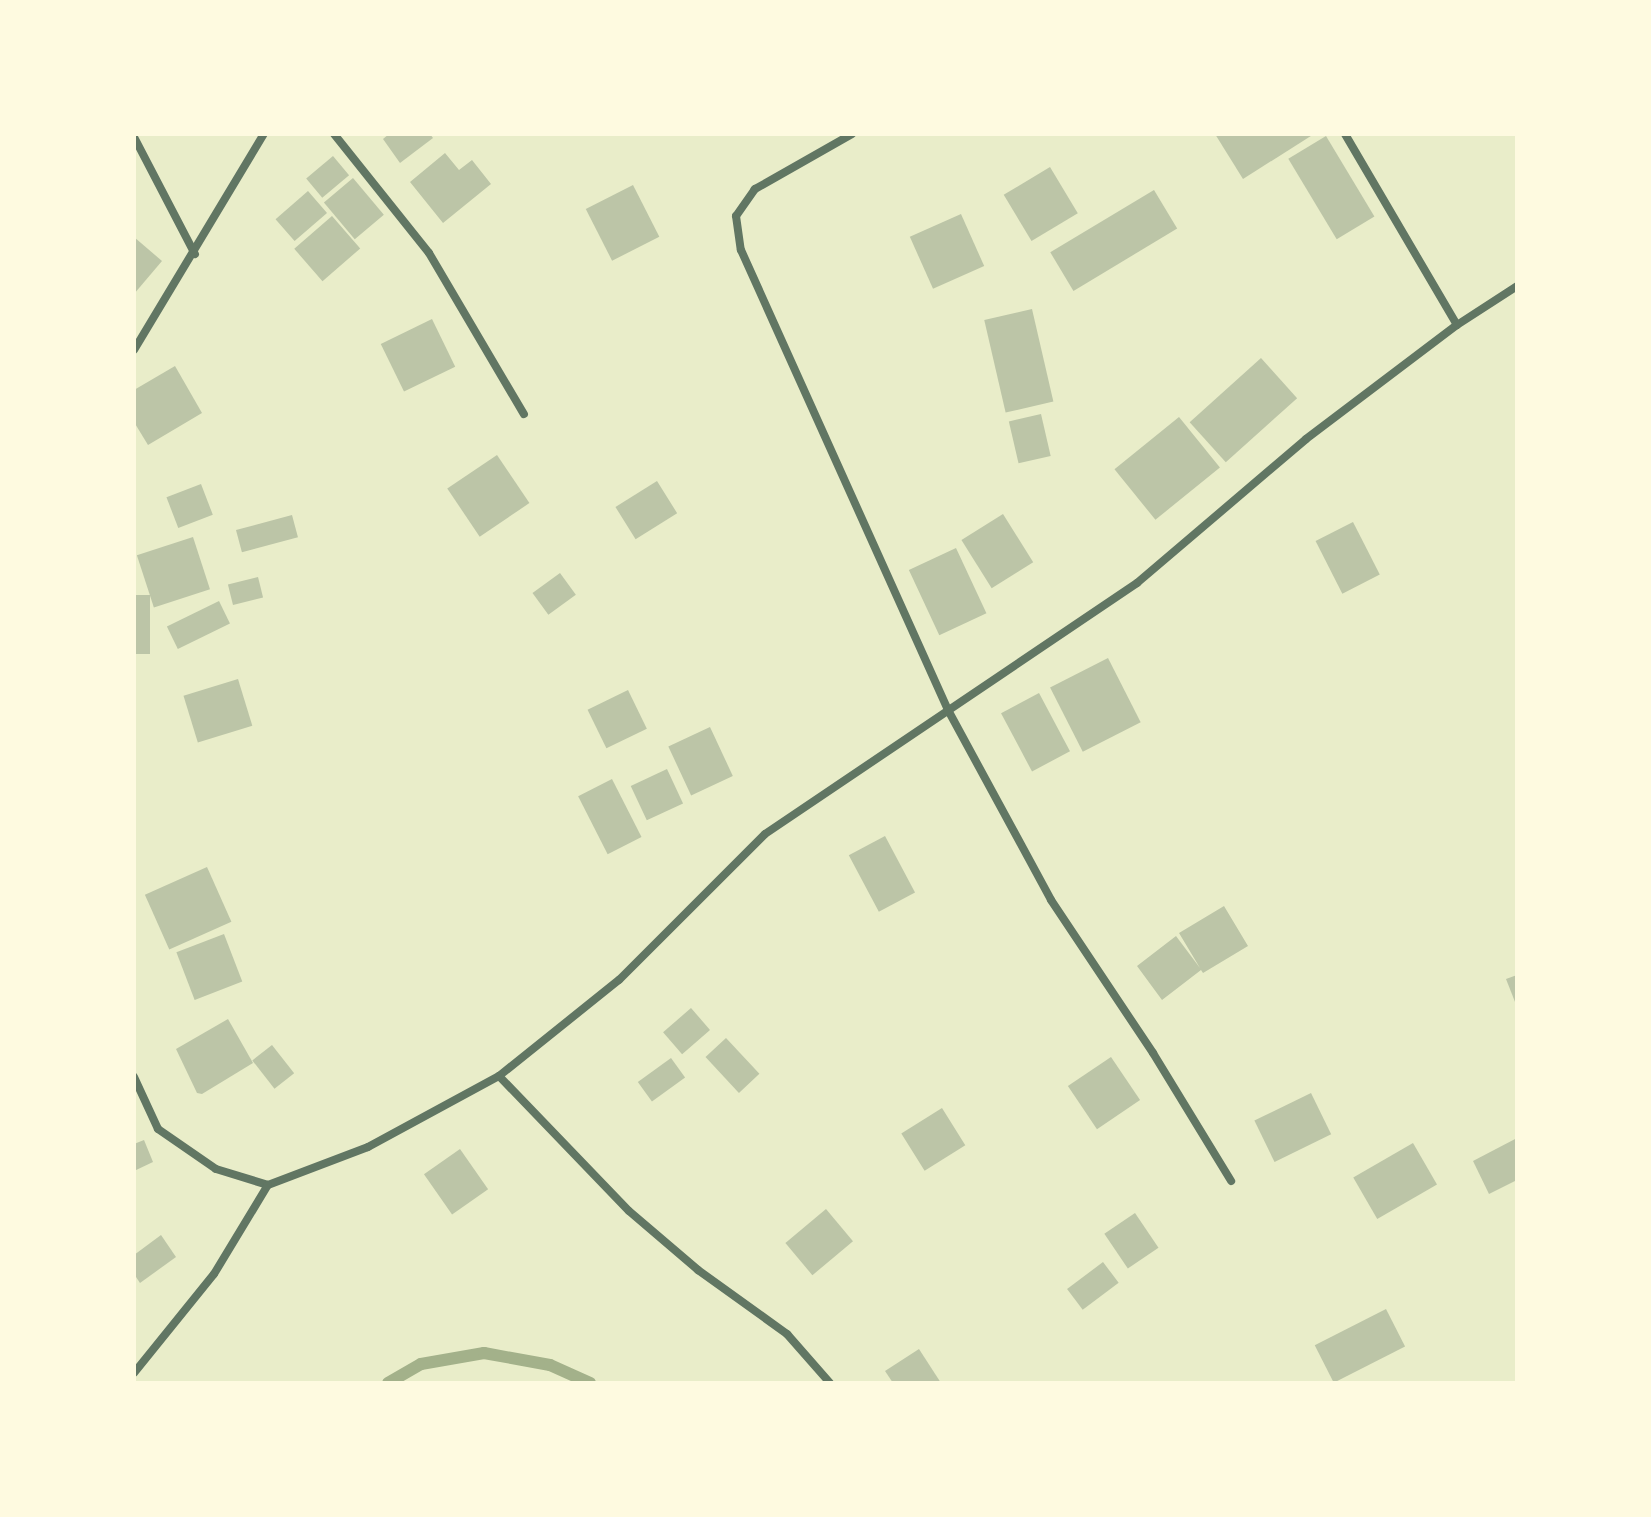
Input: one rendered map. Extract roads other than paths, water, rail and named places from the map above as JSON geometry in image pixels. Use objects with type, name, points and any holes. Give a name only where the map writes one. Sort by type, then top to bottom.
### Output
[{"type":"street","points":[[134,350],[195,254],[264,134]]},
{"type":"street","points":[[334,134],[429,253],[524,414]]},
{"type":"street","points":[[852,134],[755,189],[736,216],[741,250],[948,710],[1051,900],[1153,1053],[1231,1181]]},
{"type":"street","points":[[1345,134],[1457,325]]},
{"type":"street","points":[[134,137],[195,254]]},
{"type":"street","points":[[134,1077],[158,1129],[216,1169],[268,1185],[368,1147],[499,1076],[619,980],[765,834],[1137,583],[1306,439],[1457,325],[1517,286]]},
{"type":"street","points":[[499,1076],[629,1211],[698,1270],[787,1334],[830,1383]]},
{"type":"street","points":[[134,1373],[214,1274],[268,1185]]},
{"type":"waterway","points":[[388,1383],[421,1364],[484,1353],[550,1365],[590,1383]]}]
